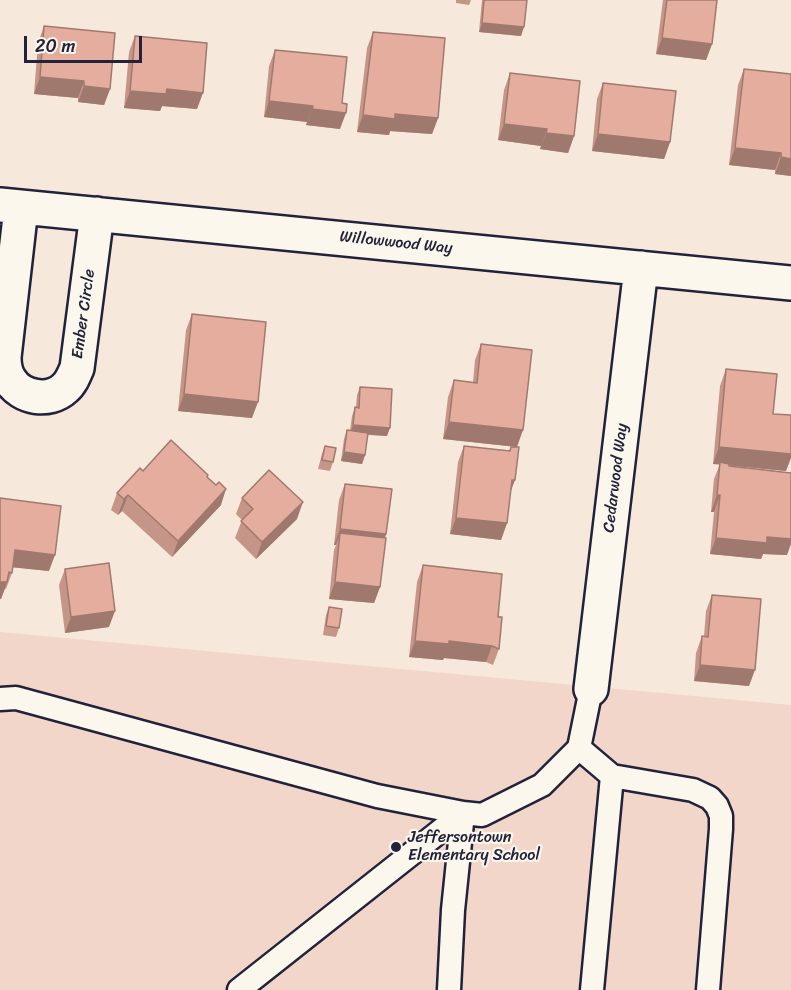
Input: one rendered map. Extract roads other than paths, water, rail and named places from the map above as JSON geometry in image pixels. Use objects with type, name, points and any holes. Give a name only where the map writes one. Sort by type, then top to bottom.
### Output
[{"type":"street","name":"Ember Circle","points":[[11,206],[5,370],[10,381],[18,390],[41,397],[54,395],[64,389],[77,368],[97,214]]},
{"type":"street","name":"Willowwood Way","points":[[11,206],[791,283]]},
{"type":"street","name":"Cedarwood Way","points":[[591,689],[641,268]]},
{"type":"lane","points":[[0,699],[16,698],[377,796],[463,813],[483,814],[542,785],[579,748],[591,689]]},
{"type":"lane","points":[[579,748],[612,776],[693,790],[710,798],[717,806],[721,816],[721,829],[708,990]]},
{"type":"lane","points":[[592,990],[612,776]]},
{"type":"lane","points":[[239,990],[463,813]]},
{"type":"lane","points":[[449,990],[453,910],[463,813]]},
{"type":"place","name":"Jeffersontown Elementary School","points":[[396,847]]}]
